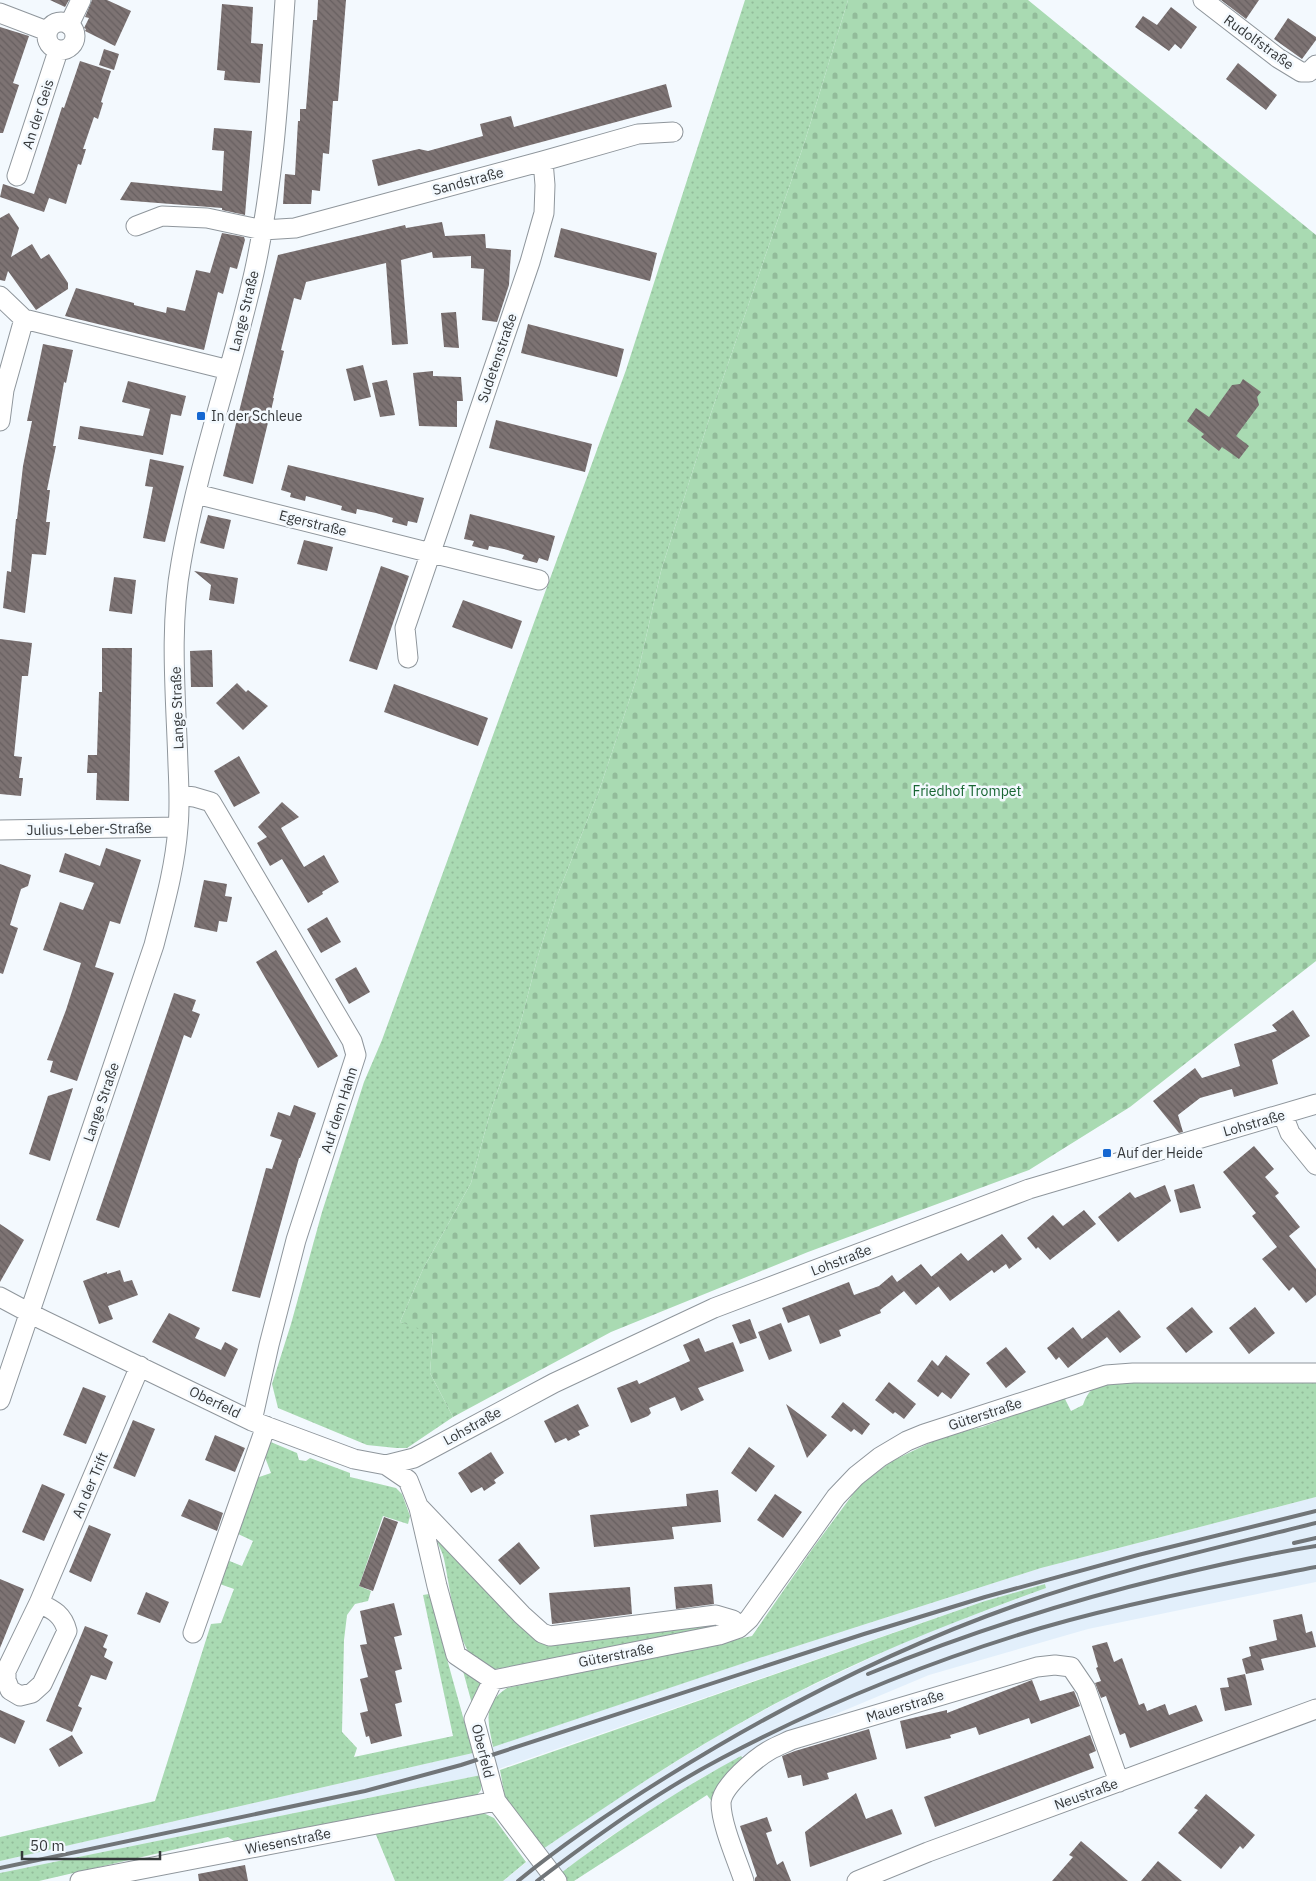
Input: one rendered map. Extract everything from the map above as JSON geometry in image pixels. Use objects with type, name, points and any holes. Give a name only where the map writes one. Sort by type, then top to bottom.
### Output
[{"type":"street","points":[[58,51],[50,47],[47,42],[47,31],[55,23],[69,24],[81,0]]},
{"type":"street","name":"Lange Straße","points":[[0,1400],[154,945],[171,880],[178,827],[179,796],[175,658],[176,609],[180,564],[196,494],[254,273],[272,174],[285,0]]},
{"type":"street","name":"Rudolfstraße","points":[[1203,0],[1278,58],[1301,72],[1309,72],[1316,65]]},
{"type":"street","points":[[0,14],[47,31]]},
{"type":"street","name":"An der Geis","points":[[17,176],[58,51],[66,50],[74,42],[74,30],[69,24]]},
{"type":"street","name":"Sandstraße","points":[[136,226],[162,216],[208,218],[262,230],[294,228],[638,134],[673,132]]},
{"type":"street","name":"Sudetenstraße","points":[[430,552],[530,262],[544,213],[545,185],[543,161]]},
{"type":"street","points":[[0,296],[24,319],[229,370]]},
{"type":"street","points":[[0,421],[2,389],[24,319]]},
{"type":"street","name":"Egerstraße","points":[[196,494],[539,580]]},
{"type":"street","points":[[408,658],[405,628],[430,552]]},
{"type":"street","name":"Auf dem Hahn","points":[[179,796],[194,797],[211,802],[352,1041],[356,1055],[296,1240],[269,1345],[259,1423],[193,1632]]},
{"type":"street","name":"Julius-Leber-Straße","points":[[0,830],[178,827]]},
{"type":"street","name":"Lohstraße","points":[[386,1465],[414,1458],[554,1382],[714,1308],[1029,1189],[1316,1104]]},
{"type":"street","points":[[1283,1114],[1290,1133],[1316,1165]]},
{"type":"street","name":"Oberfeld","points":[[0,1296],[259,1423],[354,1459],[386,1465],[408,1480],[419,1508],[437,1586],[456,1654],[493,1680],[474,1719],[496,1801],[557,1881]]},
{"type":"street","name":"An der Trift","points":[[39,1603],[56,1611],[64,1620],[67,1631],[42,1684],[32,1693],[20,1696],[10,1690],[3,1681],[6,1670],[39,1603],[140,1366]]},
{"type":"street","name":"Güterstraße","points":[[493,1680],[719,1635],[739,1628],[749,1619],[836,1497],[856,1476],[880,1457],[907,1441],[1106,1375],[1133,1372],[1316,1373]]},
{"type":"street","name":"Oberfeld","points":[[419,1508],[542,1633],[550,1636],[565,1634]]},
{"type":"street","name":"Güterstraße","points":[[565,1634],[716,1615],[733,1620],[739,1628]]},
{"type":"street","name":"Mauerstraße","points":[[744,1881],[723,1819],[721,1802],[723,1794],[729,1785],[769,1750],[792,1740],[1037,1667],[1055,1664],[1071,1667],[1086,1689],[1119,1782]]},
{"type":"street","name":"Neustraße","points":[[857,1881],[928,1852],[1316,1709]]},
{"type":"street","name":"Wiesenstraße","points":[[80,1881],[496,1801]]},
{"type":"shaded area","points":[[1316,1497],[1316,1582],[1088,1629],[929,1675],[769,1742],[703,1777],[606,1839],[551,1881],[503,1881],[543,1849],[624,1794],[719,1735],[788,1697],[917,1636],[1046,1588],[1045,1584],[985,1601],[481,1775],[0,1873],[0,1861],[473,1753],[750,1661],[1041,1568]]},
{"type":"green space","points":[[745,0],[848,0],[804,144],[711,413],[661,571],[637,677],[599,791],[557,896],[538,956],[519,1029],[490,1113],[471,1183],[423,1269],[400,1322],[427,1329],[433,1333],[430,1373],[453,1417],[407,1448],[367,1445],[278,1408],[272,1384],[322,1212],[364,1082],[382,1040],[626,370]]},
{"type":"green space","name":"Friedhof Trompet","points":[[848,0],[1028,0],[1316,235],[1316,961],[1130,1107],[1029,1170],[808,1252],[611,1332],[453,1417],[430,1373],[433,1333],[400,1322],[423,1269],[471,1183],[490,1113],[519,1029],[538,956],[557,896],[599,791],[637,677],[661,571],[711,413],[804,144]]},
{"type":"green space","points":[[1316,1378],[1316,1497],[1041,1568],[750,1661],[493,1747],[489,1722],[490,1707],[499,1694],[507,1688],[752,1636],[859,1486],[892,1461],[944,1436],[982,1427],[1064,1397],[1071,1411],[1083,1405],[1093,1389],[1111,1380]]},
{"type":"green space","points":[[266,1440],[297,1453],[299,1460],[306,1461],[310,1458],[350,1473],[350,1477],[396,1488],[402,1494],[410,1516],[408,1524],[383,1516],[359,1586],[371,1591],[368,1601],[355,1604],[347,1615],[344,1640],[342,1732],[357,1748],[354,1757],[453,1736],[423,1595],[429,1594],[473,1753],[0,1861],[0,1837],[155,1801],[211,1624],[221,1623],[234,1589],[217,1583],[227,1560],[242,1566],[253,1541],[236,1533],[250,1480],[271,1473],[261,1447]]},
{"type":"green space","points":[[439,1538],[539,1639],[722,1620],[723,1625],[646,1642],[490,1670],[477,1662],[463,1642],[454,1614],[443,1557],[437,1541]]},
{"type":"green space","points":[[1045,1584],[1046,1588],[915,1638],[851,1666],[788,1697],[694,1750],[543,1849],[505,1797],[500,1770],[985,1601]]},
{"type":"green space","points":[[463,1671],[483,1683],[472,1704]]},
{"type":"green space","points":[[741,1756],[746,1761],[713,1803],[707,1795],[574,1881],[567,1881],[561,1873],[649,1811],[694,1782]]},
{"type":"green space","points":[[481,1775],[481,1790],[476,1796],[237,1843],[228,1837],[39,1881],[0,1881],[0,1873]]},
{"type":"green space","points":[[479,1811],[494,1818],[526,1862],[503,1881],[395,1881],[374,1830]]},
{"type":"building","points":[[50,0],[69,0],[65,7]]},
{"type":"building","points":[[92,0],[107,0],[131,11],[115,46],[85,31],[86,29],[84,28],[89,18],[85,17]]},
{"type":"building","points":[[318,0],[346,0],[338,101],[333,101],[329,154],[323,153],[320,191],[312,190],[311,204],[283,204],[285,174],[295,175],[298,121],[300,121],[300,109],[306,109],[313,20],[317,20]]},
{"type":"building","points":[[1221,0],[1259,0],[1246,19]]},
{"type":"building","points":[[222,4],[253,7],[251,43],[263,44],[260,83],[224,80],[225,71],[217,70]]},
{"type":"building","points":[[1171,7],[1197,27],[1181,49],[1175,44],[1169,51],[1135,27],[1143,16],[1157,25]]},
{"type":"building","points":[[1288,18],[1316,37],[1316,40],[1302,59],[1274,39]]},
{"type":"building","points":[[0,27],[29,36],[13,83],[19,85],[3,133],[0,133]]},
{"type":"building","points":[[104,49],[119,54],[114,70],[99,65]]},
{"type":"building","points":[[80,61],[111,71],[101,102],[103,103],[98,119],[94,117],[83,149],[86,149],[81,165],[78,164],[66,204],[49,198],[44,212],[0,197],[3,184],[34,194],[62,107],[64,108]]},
{"type":"building","points":[[1238,63],[1277,95],[1266,110],[1226,79]]},
{"type":"building","points":[[666,84],[672,107],[378,186],[372,160],[419,149],[428,151],[483,136],[480,124],[511,116],[514,127]]},
{"type":"building","points":[[214,128],[252,131],[245,215],[222,210],[222,208],[120,200],[131,182],[222,191],[224,151],[212,150]]},
{"type":"building","points":[[9,213],[19,228],[11,257],[32,244],[41,259],[49,254],[68,283],[68,289],[36,310],[8,271],[5,281],[0,280],[0,218]]},
{"type":"building","points":[[442,222],[445,236],[485,234],[486,248],[511,250],[509,285],[497,322],[482,320],[484,269],[471,268],[471,256],[433,258],[432,252],[401,260],[408,344],[392,345],[386,263],[306,282],[301,300],[294,298],[281,350],[284,351],[274,398],[253,484],[223,476],[278,255],[405,225],[406,228]]},
{"type":"building","points":[[561,228],[657,253],[650,281],[554,257]]},
{"type":"building","points":[[222,233],[244,237],[245,240],[237,269],[230,267],[223,294],[218,292],[204,350],[65,316],[76,288],[166,313],[167,307],[185,311],[196,270],[210,273]]},
{"type":"building","points":[[456,312],[459,348],[444,347],[441,313]]},
{"type":"building","points":[[528,324],[624,349],[617,377],[521,353]]},
{"type":"building","points":[[43,344],[73,350],[66,383],[64,382],[53,446],[56,446],[47,490],[50,490],[46,522],[50,522],[46,555],[32,554],[25,613],[3,608],[7,571],[11,572],[23,466],[32,421],[27,421]]},
{"type":"building","points":[[363,365],[371,397],[354,401],[346,369]]},
{"type":"building","points":[[433,371],[433,376],[461,377],[463,401],[457,401],[457,427],[419,426],[413,373]]},
{"type":"building","points":[[1243,379],[1261,392],[1257,397],[1259,405],[1236,436],[1249,446],[1239,459],[1222,447],[1219,451],[1201,437],[1204,434],[1187,421],[1196,408],[1209,417],[1232,385],[1240,384]]},
{"type":"building","points":[[387,380],[395,415],[380,417],[372,383]]},
{"type":"building","points":[[128,381],[186,396],[181,416],[171,414],[163,455],[78,439],[80,426],[143,436],[150,409],[122,402]]},
{"type":"building","points":[[496,420],[592,444],[585,472],[489,448]]},
{"type":"building","points":[[150,459],[184,466],[165,542],[143,538],[153,487],[145,486]]},
{"type":"building","points":[[288,465],[424,498],[417,523],[408,521],[407,526],[392,522],[393,518],[376,513],[357,509],[356,514],[341,510],[342,506],[306,496],[305,501],[290,497],[291,493],[281,490]]},
{"type":"building","points":[[470,514],[555,536],[548,561],[539,558],[537,563],[522,559],[524,555],[504,549],[489,546],[488,550],[472,546],[474,541],[464,539]]},
{"type":"building","points":[[208,515],[231,520],[224,549],[200,543]]},
{"type":"building","points":[[304,540],[333,547],[327,571],[297,564]]},
{"type":"building","points":[[381,566],[409,576],[377,670],[349,661]]},
{"type":"building","points":[[194,571],[238,578],[234,604],[209,600],[211,585]]},
{"type":"building","points":[[114,577],[136,580],[132,614],[109,611]]},
{"type":"building","points":[[463,600],[522,621],[512,649],[452,627]]},
{"type":"building","points":[[0,639],[32,643],[28,676],[22,676],[14,756],[22,757],[19,778],[23,778],[21,796],[0,794]]},
{"type":"building","points":[[102,648],[132,648],[129,801],[96,800],[97,773],[87,773],[88,755],[97,755],[99,692],[102,692]]},
{"type":"building","points":[[212,650],[213,687],[191,687],[190,651]]},
{"type":"building","points":[[237,683],[246,692],[248,690],[268,706],[243,730],[216,703]]},
{"type":"building","points":[[394,684],[488,718],[478,746],[384,712]]},
{"type":"building","points":[[239,756],[260,793],[234,807],[214,771]]},
{"type":"building","points":[[282,802],[299,817],[281,828],[304,867],[324,855],[339,882],[308,903],[282,859],[270,866],[257,843],[267,837],[258,827]]},
{"type":"building","points":[[106,848],[141,860],[120,924],[110,921],[95,967],[114,973],[77,1081],[50,1072],[53,1061],[47,1060],[81,963],[43,950],[60,902],[83,910],[94,883],[59,872],[65,853],[100,866]]},
{"type":"building","points":[[0,864],[31,875],[28,886],[21,889],[10,925],[18,928],[3,974],[0,973]]},
{"type":"building","points":[[204,880],[227,884],[225,896],[232,897],[227,922],[219,921],[217,932],[194,927]]},
{"type":"building","points":[[327,917],[341,942],[321,953],[307,929]]},
{"type":"building","points":[[276,950],[338,1056],[318,1068],[256,962]]},
{"type":"building","points":[[356,967],[370,992],[349,1004],[335,979]]},
{"type":"building","points":[[174,993],[196,1000],[192,1011],[200,1014],[191,1038],[184,1035],[119,1228],[96,1220]]},
{"type":"building","points":[[1293,1010],[1310,1036],[1272,1060],[1278,1084],[1234,1097],[1232,1089],[1200,1098],[1178,1115],[1183,1132],[1179,1133],[1153,1101],[1195,1068],[1202,1078],[1240,1066],[1234,1044],[1277,1031],[1272,1025]]},
{"type":"building","points":[[73,1088],[50,1161],[29,1154],[48,1096]]},
{"type":"building","points":[[294,1105],[316,1113],[299,1158],[260,1298],[232,1291],[266,1168],[272,1169],[282,1140],[270,1136],[278,1112],[290,1116]]},
{"type":"building","points":[[1254,1146],[1274,1169],[1265,1177],[1279,1193],[1275,1196],[1300,1227],[1289,1236],[1316,1269],[1316,1295],[1306,1303],[1293,1287],[1289,1291],[1262,1259],[1277,1247],[1252,1216],[1256,1213],[1223,1172]]},
{"type":"building","points":[[1194,1184],[1201,1208],[1180,1213],[1174,1190]]},
{"type":"building","points":[[1165,1185],[1171,1201],[1118,1242],[1098,1217],[1130,1192],[1135,1198]]},
{"type":"building","points":[[1084,1210],[1096,1224],[1050,1260],[1038,1247],[1036,1249],[1027,1238],[1053,1215],[1063,1226]]},
{"type":"building","points":[[0,1224],[24,1240],[0,1282]]},
{"type":"building","points":[[1002,1234],[1022,1259],[1009,1269],[1006,1264],[994,1273],[992,1270],[950,1301],[931,1277],[961,1253],[968,1261]]},
{"type":"building","points":[[921,1264],[939,1286],[916,1305],[904,1291],[880,1310],[881,1313],[839,1330],[841,1336],[820,1344],[809,1315],[788,1323],[782,1308],[849,1282],[854,1295],[879,1286],[892,1275],[897,1282]]},
{"type":"building","points":[[120,1270],[124,1282],[132,1280],[138,1295],[108,1306],[113,1319],[99,1324],[83,1281],[107,1272],[107,1274]]},
{"type":"building","points":[[1192,1307],[1213,1332],[1186,1353],[1166,1328]]},
{"type":"building","points":[[1255,1307],[1275,1333],[1249,1354],[1229,1328]]},
{"type":"building","points":[[1119,1310],[1141,1337],[1120,1353],[1107,1337],[1068,1368],[1059,1357],[1056,1360],[1047,1348],[1073,1327],[1082,1339]]},
{"type":"building","points":[[169,1313],[200,1328],[195,1338],[221,1350],[225,1342],[238,1349],[225,1377],[152,1342]]},
{"type":"building","points":[[750,1319],[757,1338],[740,1344],[732,1325]]},
{"type":"building","points":[[781,1323],[792,1351],[769,1360],[758,1332]]},
{"type":"building","points":[[699,1338],[705,1352],[733,1342],[744,1371],[698,1388],[704,1400],[681,1411],[675,1397],[649,1408],[651,1413],[648,1416],[631,1423],[617,1388],[637,1380],[639,1384],[690,1361],[683,1345]]},
{"type":"building","points":[[1006,1347],[1026,1372],[1006,1388],[986,1363]]},
{"type":"building","points":[[946,1355],[970,1374],[951,1399],[942,1392],[938,1397],[917,1381],[932,1360],[938,1366]]},
{"type":"building","points":[[889,1382],[916,1404],[904,1419],[895,1412],[893,1414],[875,1400]]},
{"type":"building","points":[[83,1387],[106,1396],[86,1444],[63,1435]]},
{"type":"building","points":[[843,1402],[870,1424],[862,1435],[854,1429],[851,1432],[831,1417]]},
{"type":"building","points":[[578,1404],[589,1426],[578,1431],[580,1435],[568,1441],[566,1438],[555,1443],[544,1421]]},
{"type":"building","points":[[786,1404],[827,1435],[807,1458],[797,1432]]},
{"type":"building","points":[[133,1420],[155,1429],[135,1477],[113,1468]]},
{"type":"building","points":[[215,1435],[245,1448],[235,1472],[205,1460]]},
{"type":"building","points":[[749,1447],[775,1466],[756,1492],[731,1473]]},
{"type":"building","points":[[491,1452],[504,1473],[494,1480],[496,1483],[484,1491],[482,1487],[471,1493],[458,1473]]},
{"type":"building","points":[[42,1484],[65,1494],[44,1541],[22,1532]]},
{"type":"building","points":[[718,1490],[721,1522],[672,1527],[674,1539],[594,1547],[590,1515],[687,1506],[686,1494]]},
{"type":"building","points":[[775,1494],[802,1512],[783,1538],[757,1520]]},
{"type":"building","points":[[189,1499],[223,1513],[217,1531],[181,1516]]},
{"type":"building","points":[[384,1517],[398,1522],[373,1591],[359,1586]]},
{"type":"building","points":[[89,1525],[111,1534],[91,1582],[69,1572]]},
{"type":"building","points":[[519,1542],[540,1568],[520,1585],[498,1560]]},
{"type":"building","points":[[0,1579],[24,1589],[0,1648]]},
{"type":"building","points":[[712,1584],[714,1604],[676,1609],[674,1587]]},
{"type":"building","points":[[630,1587],[632,1614],[552,1624],[549,1593]]},
{"type":"building","points":[[146,1592],[169,1602],[160,1623],[137,1614]]},
{"type":"building","points":[[394,1603],[402,1635],[394,1637],[402,1669],[395,1671],[402,1702],[395,1704],[402,1736],[371,1744],[369,1736],[366,1737],[360,1713],[368,1711],[360,1679],[368,1677],[360,1645],[367,1644],[360,1611]]},
{"type":"building","points":[[1302,1614],[1306,1633],[1312,1631],[1316,1647],[1261,1659],[1264,1670],[1246,1674],[1242,1659],[1251,1656],[1249,1647],[1277,1640],[1273,1620]]},
{"type":"building","points":[[85,1626],[108,1635],[103,1647],[107,1649],[104,1657],[113,1662],[106,1680],[91,1675],[78,1706],[82,1708],[72,1732],[46,1721]]},
{"type":"building","points":[[1107,1642],[1114,1662],[1122,1658],[1139,1705],[1144,1703],[1147,1711],[1165,1704],[1169,1715],[1196,1705],[1203,1721],[1130,1748],[1125,1733],[1120,1735],[1106,1696],[1101,1698],[1095,1683],[1101,1681],[1096,1668],[1098,1667],[1092,1646]]},
{"type":"building","points":[[1245,1674],[1252,1705],[1225,1711],[1220,1688],[1229,1687],[1227,1678]]},
{"type":"building","points":[[1032,1680],[1040,1701],[1074,1691],[1080,1706],[1031,1724],[1029,1718],[979,1735],[976,1727],[950,1735],[951,1738],[906,1749],[900,1721],[947,1710],[947,1713]]},
{"type":"building","points":[[0,1710],[25,1721],[15,1744],[0,1737]]},
{"type":"building","points":[[869,1729],[877,1759],[827,1773],[829,1779],[803,1786],[801,1775],[788,1778],[782,1756]]},
{"type":"building","points":[[72,1735],[83,1753],[59,1767],[49,1749]]},
{"type":"building","points":[[1090,1735],[1096,1751],[1089,1754],[1094,1768],[935,1827],[924,1797]]},
{"type":"building","points":[[856,1793],[866,1819],[892,1809],[902,1834],[810,1867],[805,1832]]},
{"type":"building","points":[[1206,1794],[1255,1835],[1243,1849],[1240,1846],[1221,1869],[1178,1833],[1198,1810],[1194,1808]]},
{"type":"building","points":[[767,1817],[772,1831],[766,1833],[777,1865],[783,1861],[791,1881],[755,1881],[757,1876],[740,1826]]},
{"type":"building","points":[[1081,1841],[1128,1881],[1052,1881],[1073,1857],[1069,1855]]},
{"type":"building","points":[[1158,1861],[1182,1881],[1141,1881]]},
{"type":"building","points":[[245,1865],[248,1881],[199,1881],[198,1874]]},
{"type":"railway","points":[[0,1868],[365,1791],[461,1765],[864,1634],[985,1597],[1138,1555],[1316,1511]]},
{"type":"railway","points":[[518,1881],[590,1827],[691,1762],[789,1706],[901,1651],[978,1619],[1091,1581],[1316,1523]]},
{"type":"railway","points":[[1294,1543],[1316,1538]]},
{"type":"railway","points":[[868,1674],[978,1632],[1091,1597],[1223,1564],[1316,1546]]},
{"type":"railway","points":[[537,1881],[627,1815],[698,1771],[760,1738],[878,1685],[918,1669],[1041,1628],[1109,1610],[1316,1567]]},
{"type":"place","name":"In der Schleue","points":[[201,416]]},
{"type":"place","name":"Auf der Heide","points":[[1107,1153]]}]
